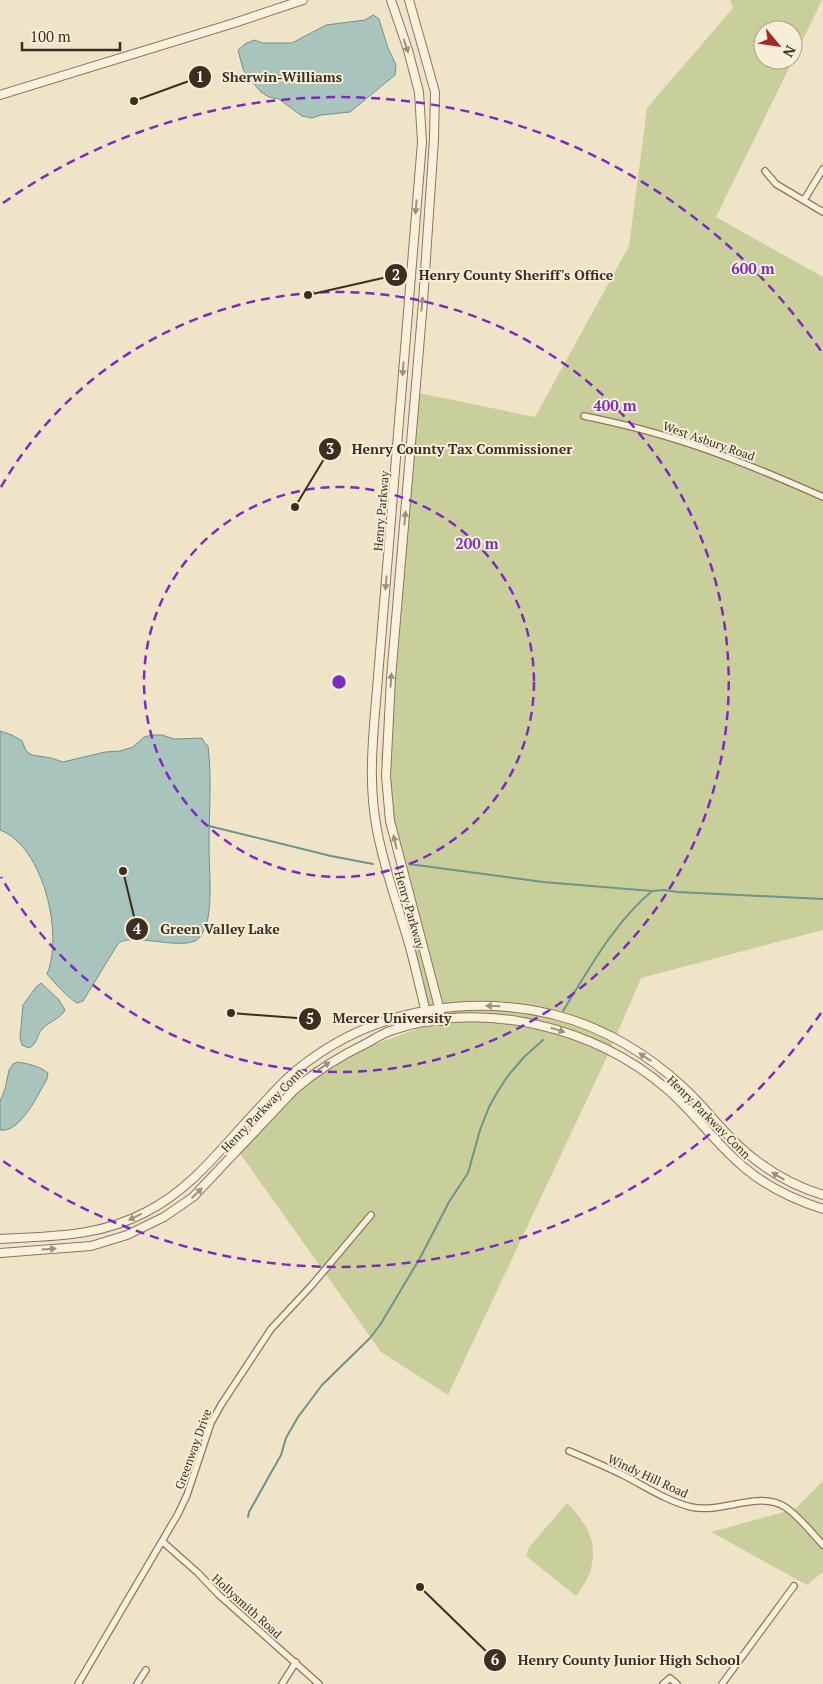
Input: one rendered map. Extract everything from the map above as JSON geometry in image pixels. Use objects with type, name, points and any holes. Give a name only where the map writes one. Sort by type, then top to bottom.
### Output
[{"type":"street","points":[[0,96],[303,0]]},
{"type":"street","name":"Henry Parkway","points":[[391,0],[408,50],[419,92],[422,142],[378,677],[372,779],[377,828],[384,863],[410,946],[428,1022]]},
{"type":"street","name":"Henry Parkway","points":[[409,0],[435,92],[434,139],[409,474],[391,678],[386,776],[390,821],[439,1007],[441,1021]]},
{"type":"street","points":[[804,200],[823,169]]},
{"type":"street","points":[[765,171],[776,184],[823,212]]},
{"type":"street","name":"West Asbury Road","points":[[584,416],[684,442],[773,475],[823,497]]},
{"type":"street","name":"Henry Parkway Conn","points":[[0,1239],[67,1236],[102,1230],[148,1212],[193,1178],[284,1081],[306,1063],[345,1038],[368,1027],[439,1007],[488,1006],[534,1011],[574,1021],[608,1035],[663,1070],[694,1098],[752,1158],[781,1178],[823,1195]]},
{"type":"street","name":"Henry Parkway Conn","points":[[0,1252],[91,1246],[127,1235],[164,1217],[194,1197],[274,1110],[312,1074],[336,1058],[390,1031],[428,1022],[479,1018],[545,1026],[578,1037],[613,1052],[650,1075],[668,1089],[746,1169],[765,1183],[785,1194],[823,1208]]},
{"type":"street","name":"Greenway Drive","points":[[78,1684],[163,1542],[185,1500],[209,1428],[220,1405],[272,1329],[371,1215]]},
{"type":"street","name":"Windy Hill Road","points":[[569,1451],[656,1493],[692,1507],[716,1509],[756,1500],[774,1502],[789,1510],[823,1545]]},
{"type":"street","name":"Hollysmith Road","points":[[163,1542],[319,1684]]},
{"type":"street","points":[[722,1684],[794,1586]]},
{"type":"street","points":[[282,1684],[296,1662]]},
{"type":"street","points":[[137,1684],[146,1670]]},
{"type":"street","points":[[663,1684],[670,1678],[677,1684]]},
{"type":"green space","points":[[730,0],[822,0],[803,39],[803,20],[753,20],[753,70],[788,70],[716,217],[823,277],[823,930],[641,978],[606,1059],[448,1395],[381,1352],[234,1145],[314,1067],[427,1025],[381,758],[414,392],[535,417],[629,246],[647,108],[733,8]]},
{"type":"green space","points":[[823,1481],[823,1572],[807,1585],[711,1532],[795,1509]]},
{"type":"green space","points":[[567,1503],[585,1526],[592,1543],[593,1552],[589,1575],[576,1596],[526,1556],[529,1547]]},
{"type":"water","points":[[373,15],[379,19],[388,48],[396,65],[395,75],[350,112],[321,115],[312,118],[302,116],[279,99],[269,97],[261,92],[243,69],[238,50],[254,40],[263,43],[292,43],[326,25],[365,20]]},
{"type":"water","points":[[0,731],[22,741],[26,751],[32,755],[63,762],[105,752],[120,751],[133,747],[144,737],[152,735],[162,735],[174,739],[202,738],[208,746],[209,758],[210,891],[208,918],[200,937],[195,941],[187,943],[136,940],[119,942],[83,1001],[77,1003],[57,985],[47,974],[52,957],[53,937],[46,893],[38,872],[28,854],[15,839],[0,830]]},
{"type":"water","points":[[41,983],[59,1000],[65,1010],[43,1028],[34,1044],[29,1048],[22,1045],[20,1038],[23,1005]]},
{"type":"water","points":[[18,1062],[45,1071],[48,1073],[47,1079],[34,1103],[22,1119],[8,1129],[0,1130],[0,1101],[9,1070],[13,1064]]},
{"type":"waterway","points":[[209,826],[331,856],[373,864]]},
{"type":"waterway","points":[[409,864],[543,882],[652,891],[664,890],[823,899]]},
{"type":"waterway","points":[[563,1011],[614,932],[652,891]]},
{"type":"waterway","points":[[248,1517],[281,1455],[286,1438],[298,1417],[322,1385],[370,1338],[380,1325],[420,1258],[449,1202],[468,1173],[480,1130],[498,1091],[524,1057],[543,1040]]},
{"type":"place","name":"Sherwin-Williams","points":[[134,101]]},
{"type":"place","name":"Henry County Sheriff's Office","points":[[308,295]]},
{"type":"place","name":"Henry County Tax Commissioner","points":[[295,507]]},
{"type":"place","name":"Green Valley Lake","points":[[123,871]]},
{"type":"place","name":"Mercer University","points":[[231,1013]]},
{"type":"place","name":"Henry County Junior High School","points":[[420,1587]]}]
